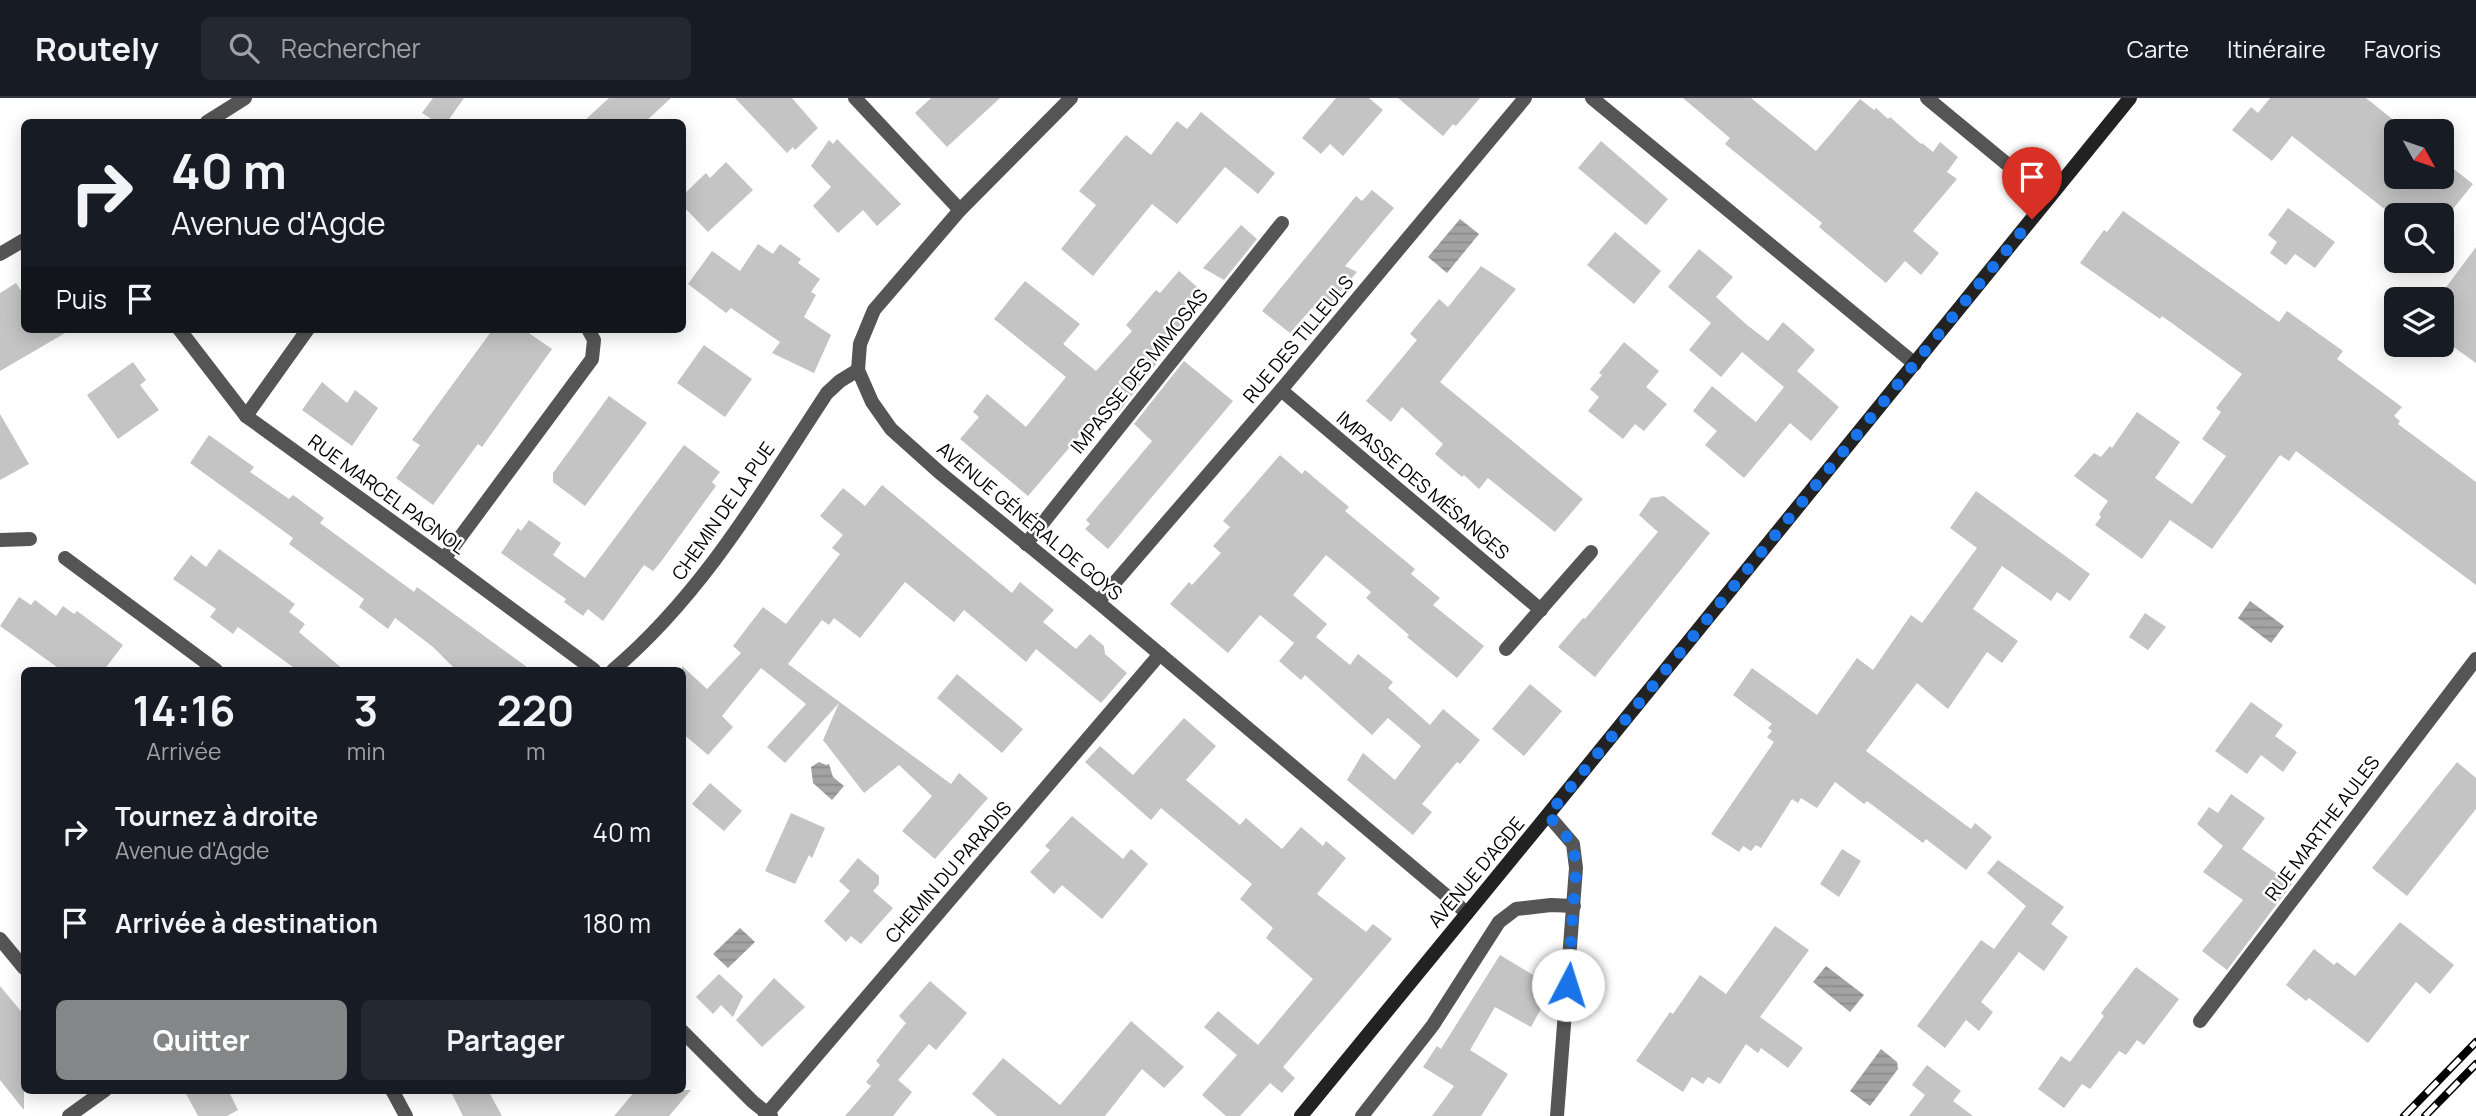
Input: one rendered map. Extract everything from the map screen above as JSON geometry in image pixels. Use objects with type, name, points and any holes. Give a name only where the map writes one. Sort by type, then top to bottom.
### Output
[{"type":"main road","name":"AVENUE D'AGDE","points":[[1301,1116],[2130,98]]},
{"type":"street","points":[[213,119],[245,98]]},
{"type":"street","points":[[855,98],[960,210]]},
{"type":"street","points":[[858,370],[860,344],[874,310],[960,210],[1071,98]]},
{"type":"street","name":"RUE DES TILLEULS","points":[[1098,602],[1281,390],[1525,98]]},
{"type":"street","points":[[1592,98],[1915,364]]},
{"type":"street","points":[[1927,98],[2048,198]]},
{"type":"street","name":"IMPASSE DES MIMOSAS","points":[[1026,544],[1282,223]]},
{"type":"street","points":[[0,254],[21,242]]},
{"type":"street","name":"RUE MARCEL PAGNOL","points":[[182,333],[246,416],[590,667]]},
{"type":"street","points":[[246,416],[305,333]]},
{"type":"street","points":[[444,559],[592,359],[594,340],[590,333]]},
{"type":"street","name":"AVENUE GÉNÉRAL DE GOYS","points":[[858,370],[872,402],[891,429],[939,472],[1098,602],[1467,913]]},
{"type":"street","name":"CHEMIN DE LA PUE","points":[[617,667],[679,606],[743,521],[827,393],[858,370]]},
{"type":"street","name":"IMPASSE DES MÉSANGES","points":[[1281,390],[1541,610]]},
{"type":"street","points":[[0,540],[30,538]]},
{"type":"street","points":[[1506,649],[1591,552]]},
{"type":"street","points":[[65,558],[212,667]]},
{"type":"street","name":"CHEMIN DU PARADIS","points":[[768,1115],[1160,654]]},
{"type":"street","name":"RUE MARTHE AULES","points":[[2200,1021],[2476,659]]},
{"type":"street","points":[[1548,815],[1573,844],[1576,868],[1558,1116]]},
{"type":"street","points":[[1362,1116],[1433,1025],[1499,922],[1516,909],[1552,905],[1574,906]]},
{"type":"street","points":[[0,939],[21,964]]},
{"type":"street","points":[[686,1035],[768,1115]]},
{"type":"street","points":[[69,1116],[99,1094]]},
{"type":"street","points":[[394,1094],[406,1116]]},
{"type":"shaded area","points":[[1460,219],[1479,234],[1447,273],[1428,257]]},
{"type":"shaded area","points":[[2250,601],[2284,626],[2271,643],[2238,618]]},
{"type":"shaded area","points":[[819,762],[829,764],[833,777],[844,786],[832,800],[813,783],[811,767]]},
{"type":"shaded area","points":[[740,928],[755,942],[728,968],[713,954]]},
{"type":"shaded area","points":[[1826,966],[1864,995],[1850,1012],[1813,982]]},
{"type":"shaded area","points":[[1881,1049],[1897,1062],[1898,1069],[1870,1106],[1850,1091]]},
{"type":"building","points":[[433,98],[464,98],[449,119],[431,119],[422,113]]},
{"type":"building","points":[[609,98],[671,98],[648,119],[586,119]]},
{"type":"building","points":[[735,98],[792,98],[818,128],[795,150],[793,147],[787,153]]},
{"type":"building","points":[[931,98],[1000,98],[947,147],[915,113]]},
{"type":"building","points":[[1336,98],[1369,98],[1383,110],[1343,156],[1330,144],[1321,154],[1302,138]]},
{"type":"building","points":[[1398,98],[1480,98],[1456,126],[1453,124],[1443,136]]},
{"type":"building","points":[[1683,98],[1751,98],[1816,151],[1860,99],[1888,119],[1890,117],[1933,152],[1940,142],[1958,157],[1947,172],[1957,179],[1913,231],[1939,253],[1921,275],[1905,261],[1886,283],[1819,227],[1822,223],[1725,144],[1730,138]]},
{"type":"building","points":[[2270,98],[2366,98],[2392,119],[2384,119],[2384,189],[2454,189],[2454,169],[2473,184],[2454,208],[2454,203],[2384,203],[2384,209],[2292,136],[2272,161],[2232,130],[2251,107],[2258,113]]},
{"type":"building","points":[[1201,112],[1275,173],[1258,194],[1225,167],[1177,224],[1152,204],[1093,276],[1061,249],[1096,205],[1079,191],[1126,135],[1151,155],[1177,121],[1187,129]]},
{"type":"building","points":[[837,139],[901,204],[877,226],[863,210],[838,233],[813,206],[831,187],[811,166],[829,140],[833,144]]},
{"type":"building","points":[[1601,141],[1668,199],[1646,225],[1578,168]]},
{"type":"building","points":[[726,162],[753,190],[708,232],[686,209],[686,192],[706,173],[710,178]]},
{"type":"building","points":[[1372,190],[1394,208],[1345,266],[1357,272],[1320,315],[1312,308],[1290,333],[1262,311],[1356,196],[1362,201]]},
{"type":"building","points":[[2288,208],[2335,242],[2315,268],[2295,254],[2286,265],[2270,253],[2277,242],[2268,235]]},
{"type":"building","points":[[2123,211],[2279,322],[2287,311],[2343,351],[2337,359],[2402,407],[2394,416],[2400,421],[2398,424],[2476,482],[2476,585],[2296,451],[2289,461],[2280,455],[2212,549],[2170,520],[2142,559],[2095,525],[2108,501],[2074,476],[2094,453],[2101,457],[2110,446],[2112,448],[2137,412],[2180,442],[2155,478],[2192,504],[2226,456],[2202,439],[2221,412],[2216,408],[2242,374],[2162,316],[2160,319],[2080,263],[2104,230],[2107,232]]},
{"type":"building","points":[[1241,225],[1257,239],[1224,280],[1203,268]]},
{"type":"building","points":[[1615,232],[1661,271],[1634,304],[1587,265]]},
{"type":"building","points":[[758,244],[773,254],[780,244],[801,259],[798,263],[820,279],[811,292],[816,295],[804,317],[831,335],[814,373],[772,353],[780,342],[731,308],[726,313],[688,284],[712,251],[740,271]]},
{"type":"building","points":[[2476,247],[2476,363],[2454,347],[2454,287],[2446,287]]},
{"type":"building","points":[[1699,249],[1733,277],[1716,297],[1747,325],[1768,341],[1783,322],[1815,350],[1797,371],[1839,407],[1811,441],[1790,423],[1744,478],[1705,445],[1717,431],[1693,411],[1712,386],[1756,422],[1784,387],[1742,352],[1721,377],[1689,350],[1711,323],[1668,287]]},
{"type":"building","points":[[1481,266],[1516,289],[1440,382],[1583,499],[1555,532],[1488,478],[1479,489],[1464,475],[1462,477],[1435,454],[1443,444],[1402,407],[1391,422],[1366,401],[1417,340],[1410,334],[1439,299],[1448,307]]},
{"type":"building","points":[[1179,271],[1205,294],[1177,329],[1181,332],[1119,412],[1111,412],[1084,437],[1081,434],[1028,496],[960,439],[979,417],[973,412],[987,394],[1026,427],[1066,377],[994,319],[1025,281],[1080,324],[1063,344],[1096,371],[1132,331],[1126,325],[1156,290],[1160,293]]},
{"type":"building","points":[[16,283],[21,290],[21,333],[65,333],[0,371],[0,293]]},
{"type":"building","points":[[490,333],[529,333],[552,349],[482,447],[478,444],[433,505],[396,478],[420,445],[412,440]]},
{"type":"building","points":[[1624,342],[1659,371],[1646,387],[1667,404],[1644,431],[1635,424],[1623,439],[1588,411],[1599,397],[1590,389]]},
{"type":"building","points":[[704,345],[752,379],[725,417],[677,383]]},
{"type":"building","points":[[1184,361],[1233,401],[1108,549],[1085,529],[1090,524],[1086,520],[1152,441],[1134,424]]},
{"type":"building","points":[[133,362],[146,380],[140,385],[159,410],[118,439],[87,395]]},
{"type":"building","points":[[322,382],[347,403],[355,390],[378,408],[352,446],[302,410]]},
{"type":"building","points":[[609,396],[647,423],[585,506],[553,482],[553,473]]},
{"type":"building","points":[[0,414],[29,464],[0,480]]},
{"type":"building","points":[[209,435],[254,467],[250,472],[289,499],[293,495],[324,518],[320,523],[414,592],[417,587],[527,667],[453,667],[433,647],[395,618],[388,629],[359,607],[364,599],[289,544],[293,538],[190,463]]},
{"type":"building","points":[[684,445],[720,472],[712,482],[716,486],[660,563],[653,571],[644,565],[603,621],[588,609],[583,616],[564,602],[566,599],[501,553],[518,528],[521,531],[529,520],[561,543],[553,555],[585,578]]},
{"type":"building","points":[[1280,455],[1302,474],[1305,470],[1349,507],[1345,511],[1415,569],[1411,574],[1440,598],[1433,605],[1484,646],[1457,678],[1407,637],[1409,635],[1366,598],[1371,592],[1326,555],[1293,595],[1327,624],[1316,637],[1350,665],[1358,654],[1393,682],[1388,688],[1430,725],[1443,709],[1480,740],[1460,764],[1457,762],[1422,804],[1432,812],[1413,835],[1347,780],[1363,753],[1395,780],[1421,746],[1388,718],[1372,735],[1305,675],[1301,680],[1279,661],[1294,643],[1260,615],[1228,653],[1170,604],[1189,582],[1192,585],[1221,553],[1213,546],[1230,527],[1223,521]]},
{"type":"building","points":[[882,485],[1012,593],[1020,582],[1054,610],[1043,622],[1076,649],[1090,634],[1104,646],[1105,654],[1127,673],[1101,703],[1036,649],[1026,662],[964,610],[954,622],[905,582],[860,638],[834,618],[829,625],[822,620],[788,664],[951,784],[959,773],[988,798],[935,859],[902,831],[932,796],[899,765],[864,793],[823,740],[839,703],[785,763],[767,747],[806,704],[761,668],[722,716],[733,727],[708,755],[686,736],[686,670],[707,689],[741,653],[733,646],[763,607],[786,624],[840,554],[832,548],[843,535],[820,516],[843,488],[865,506]]},
{"type":"building","points":[[1976,491],[2090,574],[2070,601],[2057,592],[2051,601],[2002,566],[1973,609],[2018,641],[2002,663],[1987,652],[1948,709],[1917,683],[1866,751],[1971,829],[1975,823],[1992,837],[1966,870],[1926,839],[1923,843],[1867,801],[1864,804],[1835,782],[1817,808],[1801,798],[1798,803],[1792,799],[1761,848],[1756,845],[1751,851],[1743,846],[1739,852],[1711,834],[1774,742],[1767,737],[1772,731],[1768,728],[1772,724],[1733,695],[1752,668],[1817,715],[1857,658],[1873,670],[1911,615],[1922,623],[1977,548],[1950,528]]},
{"type":"building","points":[[1664,496],[1710,533],[1595,677],[1558,647],[1658,532],[1639,515],[1651,498]]},
{"type":"building","points":[[219,549],[295,604],[289,612],[305,624],[299,632],[340,667],[293,667],[238,627],[233,634],[210,617],[216,609],[173,579],[191,555],[206,567]]},
{"type":"building","points":[[19,597],[31,605],[35,600],[56,616],[63,606],[74,614],[77,611],[123,645],[106,667],[57,667],[0,626]]},
{"type":"building","points":[[2145,613],[2166,627],[2148,650],[2129,637]]},
{"type":"building","points":[[957,674],[1023,729],[1002,753],[937,698]]},
{"type":"building","points":[[1530,684],[1562,711],[1524,756],[1492,729]]},
{"type":"building","points":[[2251,702],[2283,725],[2275,736],[2297,752],[2283,772],[2261,755],[2247,774],[2215,751]]},
{"type":"building","points":[[1184,718],[1216,746],[1186,780],[1240,825],[1246,818],[1282,849],[1301,827],[1323,846],[1326,841],[1346,858],[1317,894],[1366,932],[1373,924],[1392,939],[1283,1067],[1295,1078],[1282,1093],[1270,1083],[1240,1116],[1226,1116],[1202,1095],[1237,1055],[1204,1027],[1218,1011],[1258,1045],[1313,979],[1266,938],[1273,928],[1240,899],[1252,884],[1161,808],[1151,820],[1085,762],[1100,746],[1133,775]]},
{"type":"building","points":[[2457,762],[2476,778],[2476,809],[2407,896],[2372,868]]},
{"type":"building","points":[[710,783],[742,811],[724,831],[692,804]]},
{"type":"building","points":[[2231,794],[2265,818],[2242,849],[2292,884],[2227,970],[2202,951],[2243,900],[2203,872],[2223,846],[2197,824],[2209,807],[2218,813]]},
{"type":"building","points":[[791,813],[825,828],[812,858],[809,855],[795,884],[765,871]]},
{"type":"building","points":[[1072,816],[1123,859],[1131,849],[1148,864],[1102,919],[1062,885],[1054,894],[1030,872],[1050,850],[1045,846]]},
{"type":"building","points":[[1842,849],[1861,861],[1839,897],[1820,884]]},
{"type":"building","points":[[858,858],[879,876],[879,884],[873,891],[893,908],[861,944],[851,936],[846,942],[824,921],[850,891],[839,881]]},
{"type":"building","points":[[1998,860],[2064,907],[2051,924],[2068,937],[2044,971],[2019,952],[1981,1002],[1993,1012],[1979,1031],[1966,1020],[1945,1048],[1917,1026],[1981,940],[1994,949],[2026,906],[1987,873]]},
{"type":"building","points":[[2400,922],[2454,965],[2430,994],[2416,982],[2368,1043],[2309,998],[2306,1001],[2286,985],[2314,949],[2334,965],[2337,962],[2355,976]]},
{"type":"building","points":[[1775,926],[1809,950],[1760,1017],[1803,1048],[1788,1068],[1761,1048],[1758,1053],[1746,1044],[1720,1084],[1708,1077],[1703,1084],[1692,1077],[1683,1092],[1636,1061],[1700,975],[1726,994]]},
{"type":"building","points":[[1500,955],[1553,987],[1531,1027],[1495,1007],[1470,1050],[1508,1074],[1481,1116],[1432,1116],[1454,1086],[1423,1067],[1437,1046],[1441,1049]]},
{"type":"building","points":[[2136,967],[2179,999],[2144,1045],[2137,1040],[2126,1055],[2119,1051],[2090,1089],[2082,1084],[2064,1108],[2038,1089],[2061,1056],[2070,1062],[2104,1016],[2101,1013]]},
{"type":"building","points":[[719,974],[743,996],[733,1017],[721,1005],[713,1014],[696,997]]},
{"type":"building","points":[[774,978],[805,1007],[762,1047],[736,1020]]},
{"type":"building","points":[[930,981],[967,1013],[936,1050],[929,1044],[898,1080],[912,1092],[893,1116],[845,1116],[871,1086],[866,1082],[880,1065],[876,1061],[906,1023],[899,1016]]},
{"type":"building","points":[[0,986],[21,1011],[21,1094],[24,1094],[24,1110],[0,1080]]},
{"type":"building","points":[[1131,1021],[1184,1067],[1164,1088],[1142,1069],[1105,1116],[997,1116],[972,1094],[1003,1058],[1060,1105]]},
{"type":"building","points":[[1927,1065],[1961,1091],[1953,1101],[1973,1116],[1909,1116],[1925,1095],[1912,1085]]},
{"type":"building","points":[[686,1090],[691,1090],[669,1116],[614,1116],[633,1094],[686,1094]]},
{"type":"building","points":[[186,1094],[230,1094],[238,1110],[227,1116],[198,1116]]},
{"type":"building","points":[[452,1094],[490,1094],[502,1116],[463,1116]]},
{"type":"railway","points":[[2404,1116],[2476,1042]]},
{"type":"railway","points":[[2425,1116],[2476,1064]]},
{"type":"route","points":[[1568,985],[1576,868],[1573,844],[1548,815],[2032,219]]}]
